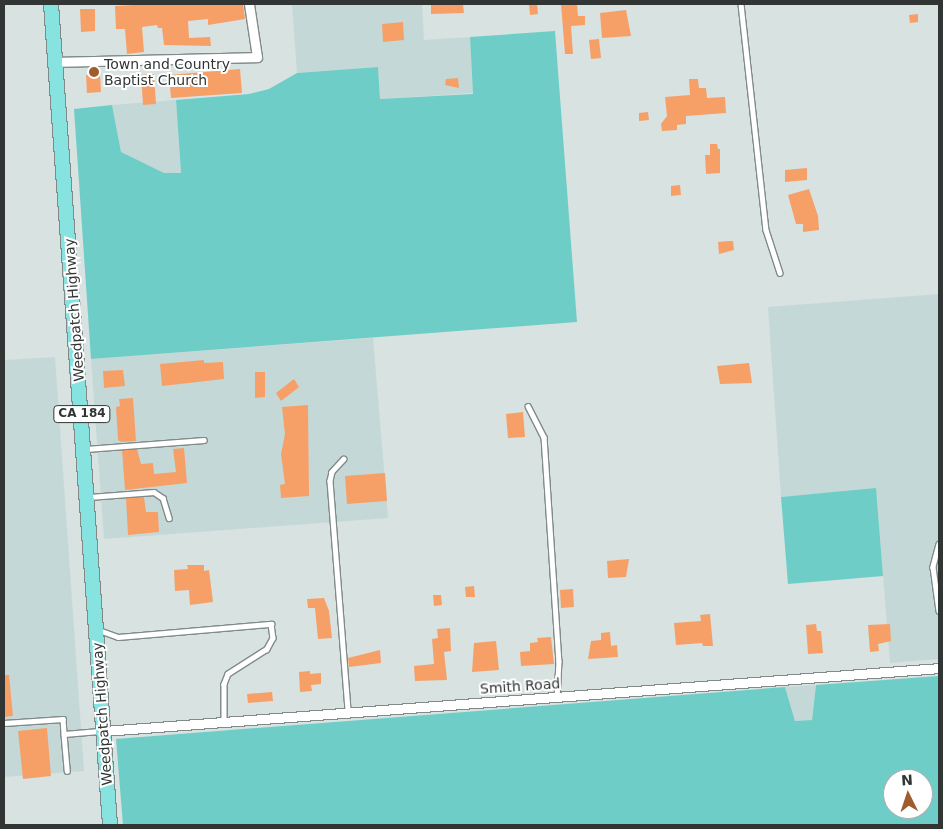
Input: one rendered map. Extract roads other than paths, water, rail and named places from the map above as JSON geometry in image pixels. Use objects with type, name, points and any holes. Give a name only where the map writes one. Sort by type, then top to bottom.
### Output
[{"type":"main road","name":"Weedpatch Highway","points":[[51,4],[57,62],[110,825]]},
{"type":"street","points":[[57,62],[257,57],[249,4]]},
{"type":"street","name":"Smith Road","points":[[104,731],[939,668]]},
{"type":"lane","points":[[741,4],[766,230],[780,273]]},
{"type":"lane","points":[[528,406],[544,437],[559,661],[557,697]]},
{"type":"lane","points":[[84,449],[204,440]]},
{"type":"lane","points":[[344,459],[332,472],[330,481],[348,713]]},
{"type":"lane","points":[[88,497],[154,492],[163,498],[169,518]]},
{"type":"lane","points":[[939,544],[933,567],[939,611]]},
{"type":"lane","points":[[96,627],[118,637],[271,624],[273,638],[267,649],[228,674],[224,684],[224,722]]},
{"type":"lane","points":[[4,723],[63,719],[67,771]]},
{"type":"lane","points":[[64,734],[104,731]]},
{"type":"place","name":"Town and Country Baptist Church","points":[[94,72]]}]
